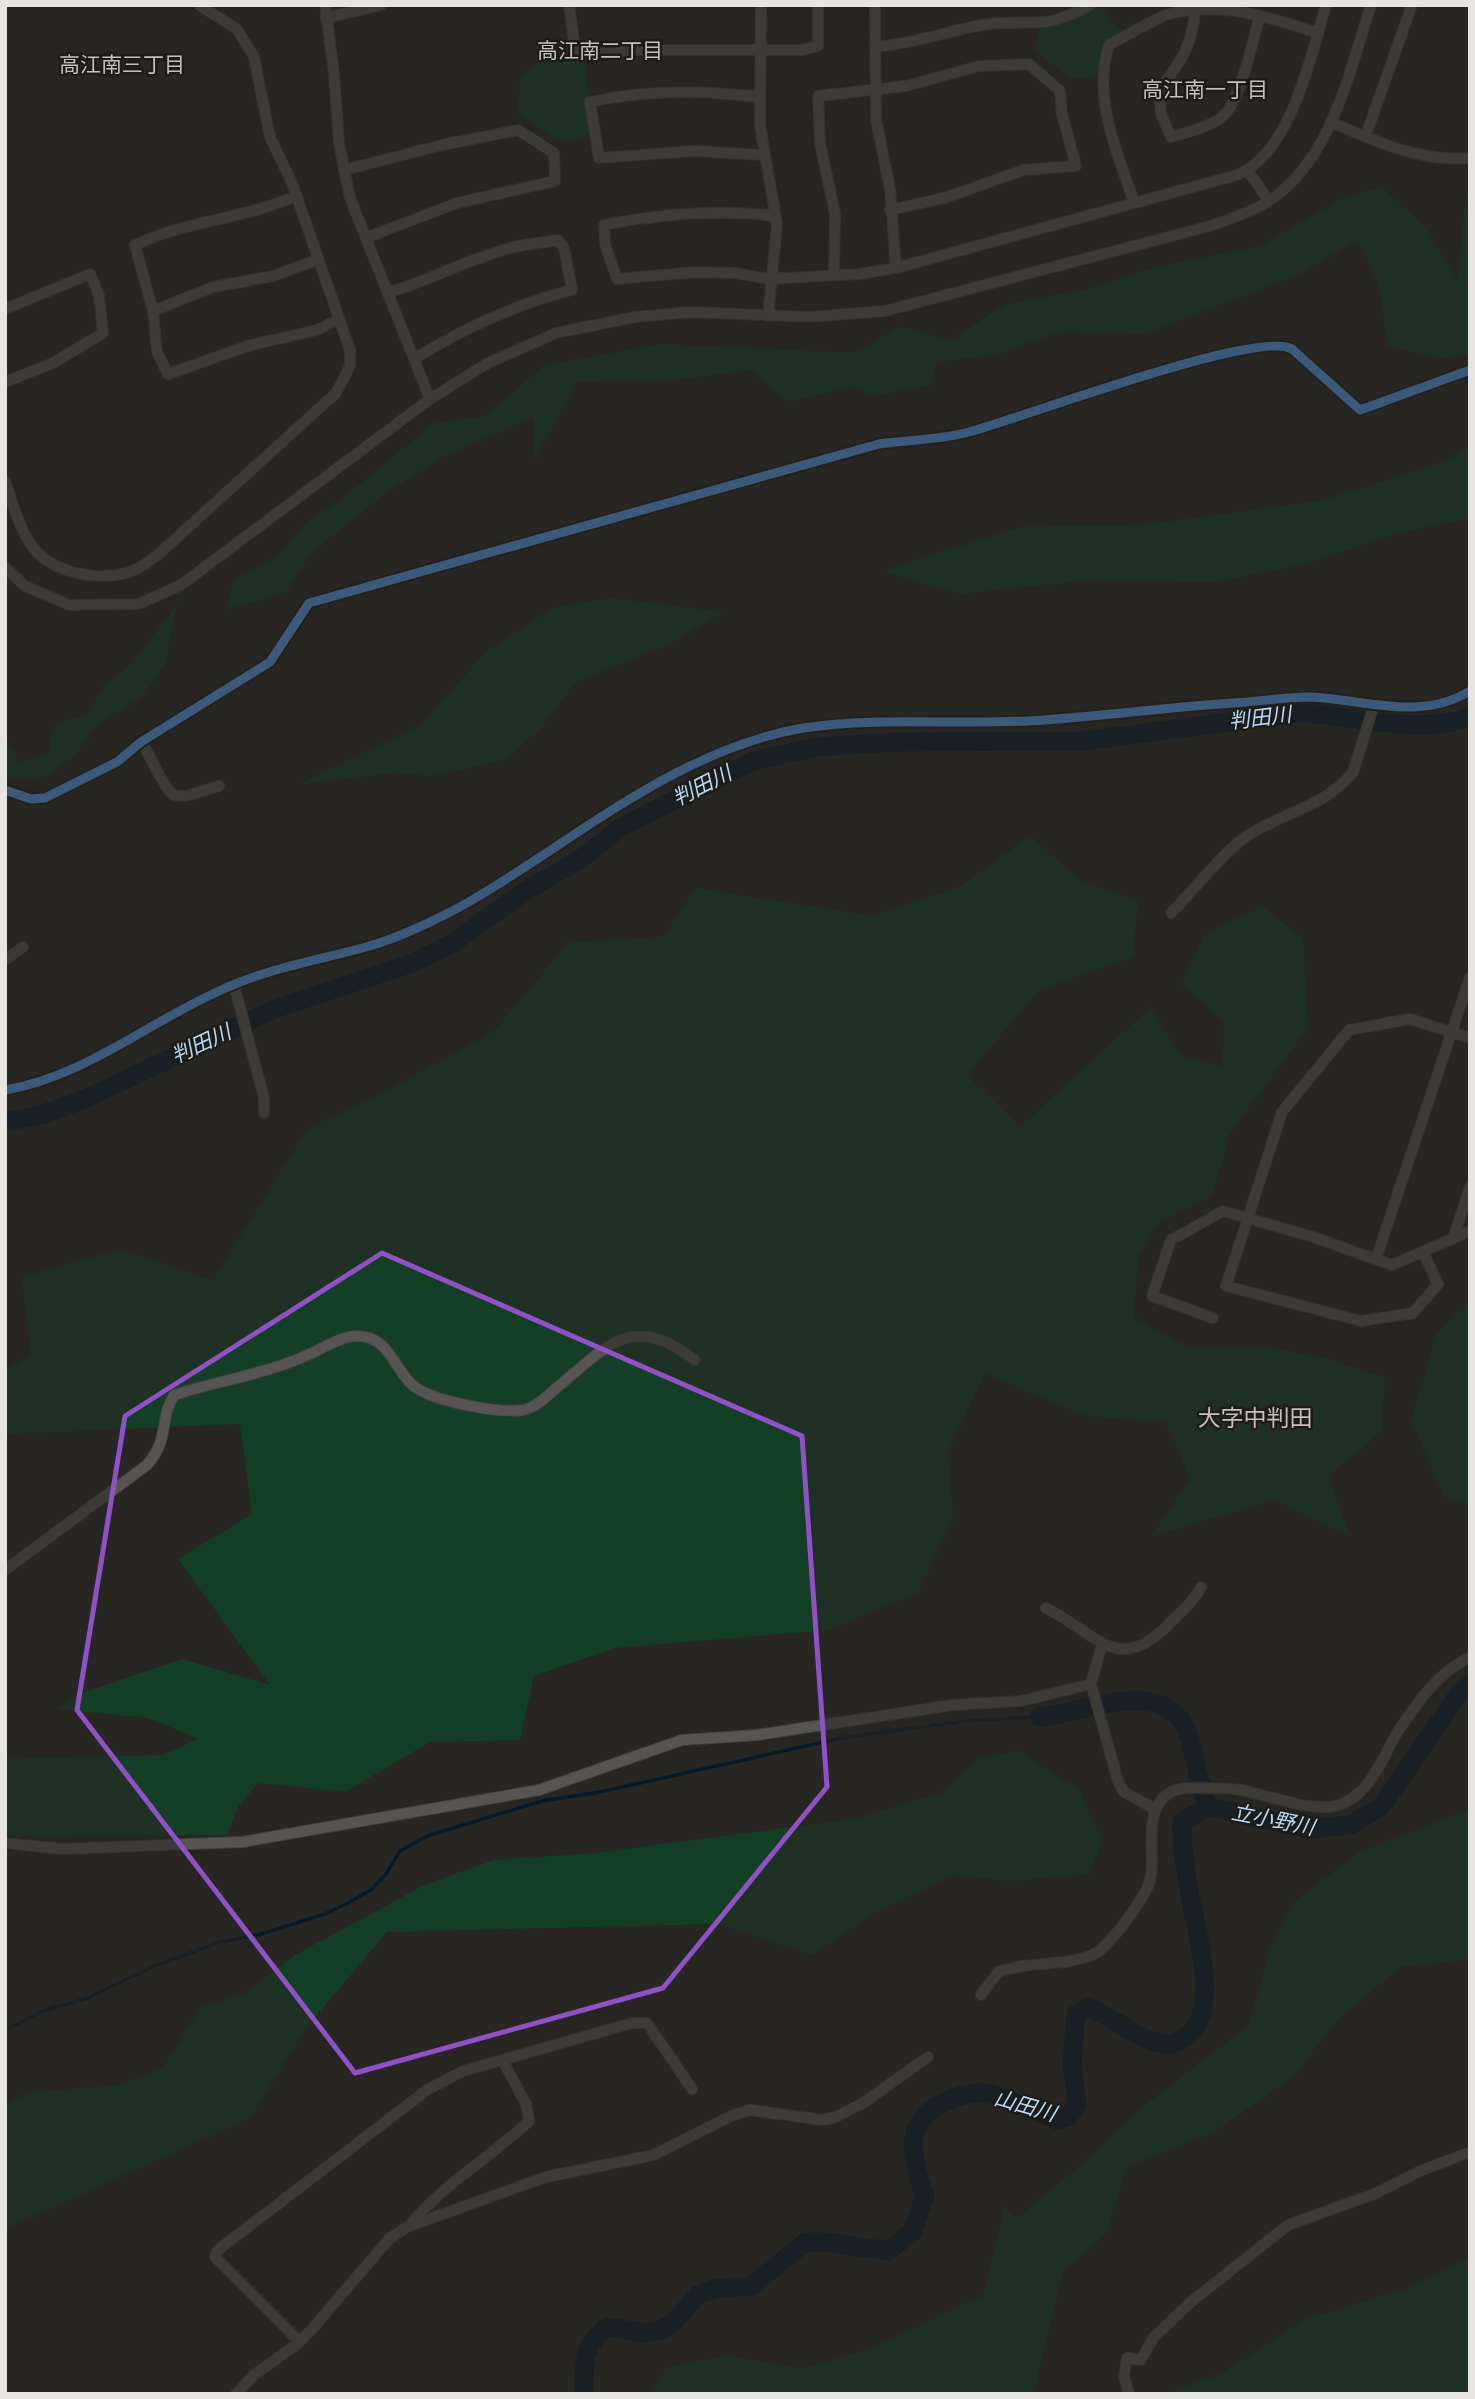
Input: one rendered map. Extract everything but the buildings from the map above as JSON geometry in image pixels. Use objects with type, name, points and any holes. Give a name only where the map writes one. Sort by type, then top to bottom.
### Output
[{"type":"street","points":[[5,481],[31,545],[55,564],[92,576],[128,572],[144,566],[336,393],[350,366],[349,350],[296,196],[270,138],[254,57],[237,29],[199,5]]},
{"type":"street","points":[[324,5],[344,170],[350,198],[368,237],[430,399]]},
{"type":"street","points":[[326,18],[382,5]]},
{"type":"street","points":[[569,5],[576,55],[636,50],[761,52],[818,46],[818,5]]},
{"type":"street","points":[[761,5],[758,97],[764,155],[777,225],[769,279],[768,316]]},
{"type":"street","points":[[875,5],[876,119],[890,189],[896,268]]},
{"type":"street","points":[[875,47],[910,44],[991,24],[1046,24],[1090,5]]},
{"type":"street","points":[[775,216],[702,213],[645,217],[604,225],[606,244],[618,279],[696,272],[735,273],[769,279],[896,268],[1133,202],[1171,195],[1248,171],[1277,139],[1287,123],[1326,5]]},
{"type":"street","points":[[1366,135],[1412,5]]},
{"type":"street","points":[[5,567],[24,586],[69,605],[139,604],[181,584],[430,399],[488,363],[556,333],[635,317],[690,312],[809,317],[885,311],[1210,226],[1269,201],[1302,170],[1331,122],[1369,6]]},
{"type":"street","points":[[1133,202],[1108,125],[1103,75],[1109,44],[1164,16],[1195,9],[1240,9],[1318,33]]},
{"type":"street","points":[[1195,9],[1194,29],[1189,46],[1177,68],[1159,89],[1161,114],[1171,137],[1210,125],[1224,116],[1234,101],[1260,16]]},
{"type":"street","points":[[834,274],[835,214],[820,142],[818,96],[853,89],[875,90],[930,80],[979,66],[1029,64],[1060,91],[1062,114],[1076,166],[1024,170],[944,198],[890,210]]},
{"type":"street","points":[[758,97],[669,92],[617,96],[590,102],[599,159],[692,151],[764,155]]},
{"type":"street","points":[[1331,122],[1422,157],[1446,160],[1470,158]]},
{"type":"street","points":[[344,170],[442,145],[518,130],[554,153],[555,181],[457,202],[368,237]]},
{"type":"street","points":[[1248,171],[1269,201]]},
{"type":"street","points":[[296,196],[244,215],[185,225],[135,245],[153,311],[157,352],[168,374],[251,345],[317,330],[339,319]]},
{"type":"street","points":[[389,292],[416,285],[491,253],[558,240],[564,248],[572,290],[507,310],[467,328],[415,358]]},
{"type":"street","points":[[153,311],[213,287],[273,276],[317,260]]},
{"type":"street","points":[[5,309],[90,274],[99,295],[103,333],[53,363],[5,382]]},
{"type":"street","points":[[5,790],[31,799],[45,798],[117,762],[141,742],[270,662],[309,603],[879,444],[967,433],[1166,368],[1255,347],[1284,344],[1360,410],[1470,370]]},
{"type":"street","points":[[5,1090],[32,1086],[94,1059],[234,985],[303,960],[389,940],[479,896],[583,827],[698,761],[718,751],[777,734],[842,725],[1046,720],[1169,706],[1308,697],[1373,708],[1439,705],[1470,691]]},
{"type":"street","points":[[1171,913],[1245,837],[1317,801],[1346,781],[1353,772],[1373,708]]},
{"type":"street","points":[[141,742],[156,764],[163,785],[173,795],[186,796],[219,786]]},
{"type":"street","points":[[5,960],[23,947]]},
{"type":"street","points":[[1376,1259],[1470,977]]},
{"type":"street","points":[[234,985],[264,1098],[264,1113]]},
{"type":"street","points":[[1423,1252],[1438,1284],[1413,1313],[1361,1321],[1226,1286],[1282,1112],[1349,1030],[1410,1019],[1470,1038]]},
{"type":"street","points":[[1452,1239],[1470,1187]]},
{"type":"street","points":[[1213,1318],[1153,1296],[1171,1240],[1223,1211],[1392,1265],[1470,1231]]},
{"type":"street","points":[[5,1570],[147,1465],[159,1452],[164,1436],[166,1407],[174,1395],[258,1373],[340,1340],[357,1336],[372,1340],[387,1349],[414,1387],[483,1410],[525,1410],[539,1403],[607,1348],[631,1335],[649,1336],[663,1341],[695,1360]]},
{"type":"street","points":[[1045,1608],[1070,1620],[1102,1645],[1136,1649],[1149,1644],[1194,1601],[1201,1587]]},
{"type":"street","points":[[1102,1645],[1091,1684],[1118,1781],[1124,1792],[1156,1809]]},
{"type":"street","points":[[981,1995],[998,1972],[1093,1955],[1105,1947],[1146,1890],[1151,1876],[1156,1809],[1172,1791],[1185,1788],[1239,1790],[1324,1807],[1341,1805],[1359,1794],[1374,1776],[1397,1734],[1429,1689],[1449,1670],[1470,1657]]},
{"type":"street","points":[[5,1843],[62,1849],[242,1842],[539,1790],[682,1740],[771,1734],[953,1705],[1021,1701],[1091,1684]]},
{"type":"street","points":[[299,2341],[215,2257],[218,2250],[418,2096],[448,2078],[632,2023],[647,2023],[692,2089]]},
{"type":"street","points":[[236,2394],[254,2375],[299,2341],[389,2239],[410,2227],[547,2177],[653,2155],[731,2116],[750,2110],[822,2120],[835,2118],[863,2103],[928,2057]]},
{"type":"street","points":[[410,2227],[447,2187],[495,2153],[528,2122],[526,2104],[503,2061]]},
{"type":"street","points":[[1129,2394],[1124,2376],[1127,2358],[1141,2360],[1153,2338],[1191,2302],[1288,2225],[1374,2194],[1420,2171],[1470,2152]]},
{"type":"highlighted area","points":[[382,1253],[802,1436],[827,1787],[663,1988],[355,2073],[77,1710],[125,1416]]},
{"type":"green space","points":[[1098,5],[1122,31],[1104,46],[1099,76],[1071,79],[1035,51],[1039,29],[1070,21]]},
{"type":"green space","points":[[568,52],[586,65],[590,134],[565,143],[518,115],[520,79],[547,53]]},
{"type":"green space","points":[[1382,187],[1425,227],[1458,282],[1466,194],[1470,193],[1470,354],[1441,358],[1388,346],[1379,285],[1358,240],[1293,277],[1144,334],[1063,331],[993,355],[937,362],[931,385],[872,396],[853,387],[788,402],[752,370],[674,380],[577,382],[535,459],[533,417],[443,457],[384,494],[309,555],[287,592],[226,610],[233,580],[278,556],[309,519],[338,502],[434,423],[485,416],[545,365],[662,344],[854,353],[901,327],[951,340],[1006,304],[1083,290],[1164,265],[1260,246],[1343,198]]},
{"type":"green space","points":[[1470,446],[1470,518],[1400,533],[1302,565],[1215,582],[1089,580],[960,594],[882,571],[1020,527],[1143,525],[1319,501],[1444,462]]},
{"type":"green space","points":[[612,598],[725,612],[668,644],[575,683],[540,729],[507,759],[432,776],[393,773],[300,784],[421,725],[486,652],[553,608]]},
{"type":"green space","points":[[177,604],[165,663],[142,697],[98,723],[76,754],[45,777],[5,777],[5,738],[21,763],[48,752],[54,725],[88,714],[105,685],[133,663]]},
{"type":"green space","points":[[1030,836],[1080,880],[1138,901],[1133,957],[1039,990],[967,1075],[1020,1127],[1151,1007],[1179,1054],[1222,1068],[1224,1022],[1182,983],[1205,934],[1262,906],[1303,939],[1308,1028],[1229,1134],[1213,1195],[1159,1222],[1139,1255],[1133,1317],[1188,1347],[1272,1348],[1324,1358],[1385,1378],[1381,1432],[1328,1476],[1350,1536],[1274,1500],[1152,1536],[1190,1479],[1166,1422],[1086,1416],[985,1373],[948,1451],[953,1520],[917,1593],[828,1630],[614,1648],[534,1676],[520,1740],[430,1742],[345,1792],[259,1783],[238,1806],[227,1835],[5,1836],[5,1759],[162,1755],[199,1739],[148,1718],[56,1709],[85,1692],[182,1659],[270,1685],[178,1559],[252,1514],[240,1424],[5,1434],[5,1370],[31,1355],[22,1277],[120,1249],[213,1281],[307,1129],[394,1087],[495,1031],[568,943],[665,936],[695,888],[872,916],[958,888]]},
{"type":"green space","points":[[1470,1302],[1470,1506],[1445,1498],[1411,1420],[1437,1334]]},
{"type":"green space","points":[[1019,1751],[1079,1790],[1102,1841],[1089,1874],[1010,1881],[955,1875],[872,1914],[812,1955],[716,1924],[387,1932],[306,2028],[250,2118],[5,2229],[5,2105],[29,2092],[122,2085],[164,2067],[201,2007],[243,1994],[295,1955],[426,1884],[494,1860],[594,1853],[853,1819],[943,1792],[979,1758]]},
{"type":"green space","points":[[1470,1809],[1470,1959],[1401,1967],[1338,2019],[1293,2077],[1212,2133],[1126,2167],[1107,2232],[1062,2273],[1034,2394],[651,2394],[666,2368],[727,2355],[801,2369],[869,2349],[984,2295],[1004,2207],[1016,2219],[1078,2168],[1140,2109],[1249,2025],[1269,1951],[1293,1903],[1359,1852]]},
{"type":"green space","points":[[1470,2257],[1470,2394],[1163,2394],[1223,2373],[1303,2320],[1405,2289]]},
{"type":"waterway","name":"判田川","points":[[5,1122],[44,1114],[87,1098],[277,1008],[412,963],[451,944],[530,888],[578,861],[623,826],[753,761],[817,747],[896,742],[1083,741],[1299,713],[1409,725],[1431,725],[1470,716]]},
{"type":"waterway","name":"立小野川","points":[[1208,1807],[1309,1829],[1350,1825],[1381,1807],[1458,1695],[1470,1684]]},
{"type":"waterway","name":"立小野川","points":[[1039,1717],[1120,1702],[1159,1704],[1174,1713],[1186,1729],[1208,1807]]},
{"type":"waterway","points":[[5,2031],[42,2011],[88,1998],[154,1966],[217,1943],[261,1934],[325,1914],[371,1890],[386,1874],[400,1851],[427,1836],[542,1801],[600,1792],[846,1737],[974,1720],[1039,1717]]},
{"type":"waterway","name":"山田川","points":[[584,2394],[586,2356],[593,2341],[607,2327],[644,2333],[661,2330],[673,2323],[699,2294],[717,2288],[751,2286],[806,2242],[826,2242],[888,2251],[912,2232],[925,2196],[916,2165],[914,2138],[925,2115],[937,2106],[963,2095],[987,2093],[1057,2120],[1068,2117],[1077,2104],[1072,2063],[1076,2014],[1088,2008],[1140,2036],[1163,2044],[1172,2044],[1184,2038],[1196,2026],[1205,1992],[1201,1950],[1184,1859],[1182,1822],[1208,1807]]},
{"type":"cycle path","points":[[5,790],[31,799],[45,798],[117,762],[141,742],[270,662],[309,603],[879,444],[958,435],[1137,378],[1234,352],[1270,346],[1292,349],[1360,410],[1470,370]]},
{"type":"cycle path","points":[[5,1090],[61,1074],[88,1062],[235,984],[272,971],[379,943],[424,925],[479,896],[674,774],[715,754],[758,739],[833,724],[1015,722],[1310,697],[1411,707],[1451,700],[1470,691]]},
{"type":"district","name":"高江南二丁目","points":[[600,51]]},
{"type":"district","name":"高江南三丁目","points":[[122,65]]},
{"type":"district","name":"高江南一丁目","points":[[1205,90]]},
{"type":"district","name":"大字中判田","points":[[1255,1418]]}]
